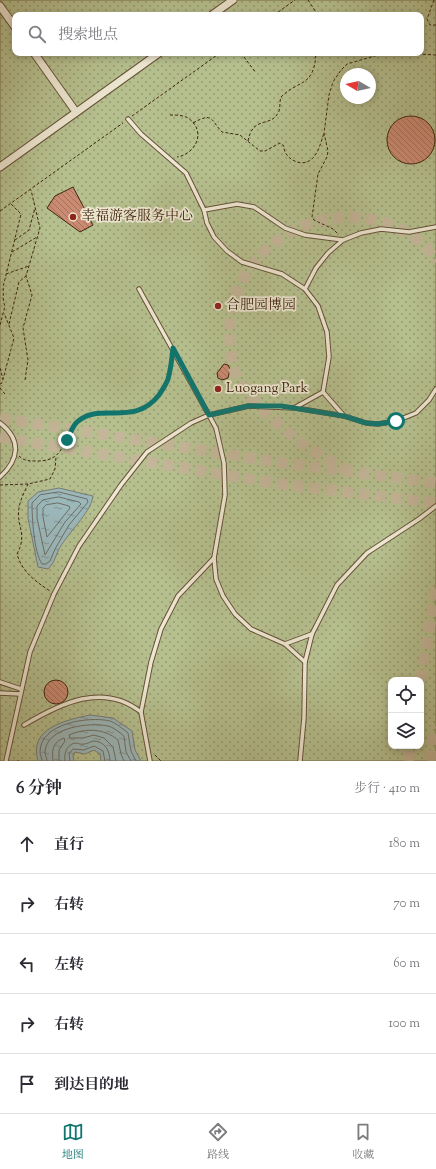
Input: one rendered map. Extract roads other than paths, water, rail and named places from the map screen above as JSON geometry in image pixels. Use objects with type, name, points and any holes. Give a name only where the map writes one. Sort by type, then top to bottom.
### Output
[{"type":"street","points":[[216,12],[233,0]]},
{"type":"street","points":[[0,6],[12,22]]},
{"type":"street","points":[[36,56],[76,112]]},
{"type":"street","points":[[0,167],[155,56]]},
{"type":"lane","points":[[128,119],[141,134],[186,173],[204,210],[206,223],[214,237],[227,251],[242,262],[282,274],[305,289],[318,306],[327,332],[329,357],[322,392],[296,408]]},
{"type":"lane","points":[[204,210],[237,204],[254,208],[292,230],[310,236],[343,240]]},
{"type":"lane","points":[[305,289],[316,268],[328,253],[343,240],[361,233],[381,229],[409,232],[436,228]]},
{"type":"lane","points":[[140,289],[216,428],[224,463],[225,495],[214,558],[216,579],[223,596],[235,614],[251,629],[285,644],[305,662]]},
{"type":"lane","points":[[6,761],[30,652],[54,594],[79,546],[121,485],[147,452],[191,423],[209,415],[248,406],[296,408],[344,416],[366,423],[378,424],[396,421],[416,414],[429,400],[436,389]]},
{"type":"lane","points":[[322,392],[344,416]]},
{"type":"lane","points":[[0,423],[9,430],[16,446],[16,453],[13,463],[0,477]]},
{"type":"lane","points":[[300,761],[304,718],[305,662],[312,634],[337,585],[367,553],[420,519],[436,506]]},
{"type":"lane","points":[[150,761],[141,712],[151,662],[161,629],[178,596],[214,558]]},
{"type":"lane","points":[[285,644],[312,634]]},
{"type":"lane","points":[[0,682],[21,689]]},
{"type":"lane","points":[[0,693],[20,694]]},
{"type":"lane","points":[[24,725],[42,714],[80,698],[119,699],[131,704],[141,712]]},
{"type":"water","points":[[59,488],[93,496],[88,509],[62,544],[50,567],[48,569],[38,567],[28,518],[28,501],[38,492]]},
{"type":"water","points":[[90,715],[113,718],[132,731],[135,750],[141,761],[101,761],[100,754],[94,750],[85,754],[75,752],[73,755],[74,761],[38,761],[36,750],[44,733],[60,723]]},
{"type":"tunnel","points":[[350,472],[295,438],[265,412],[247,393],[240,383],[234,370],[230,347],[230,330],[236,296],[251,267],[273,244],[300,228],[331,219],[363,218],[394,227],[424,245],[436,262]]},
{"type":"tunnel","points":[[0,418],[276,462],[436,483]]},
{"type":"tunnel","points":[[0,437],[273,483],[436,503]]},
{"type":"tunnel","points":[[422,677],[436,587]]},
{"type":"tunnel","points":[[430,761],[436,727]]},
{"type":"tunnel","points":[[408,761],[410,749]]},
{"type":"place","name":"幸福游客服务中心","points":[[73,217]]},
{"type":"place","name":"合肥园博园","points":[[218,306]]},
{"type":"place","name":"Luogang Park","points":[[218,389]]}]
